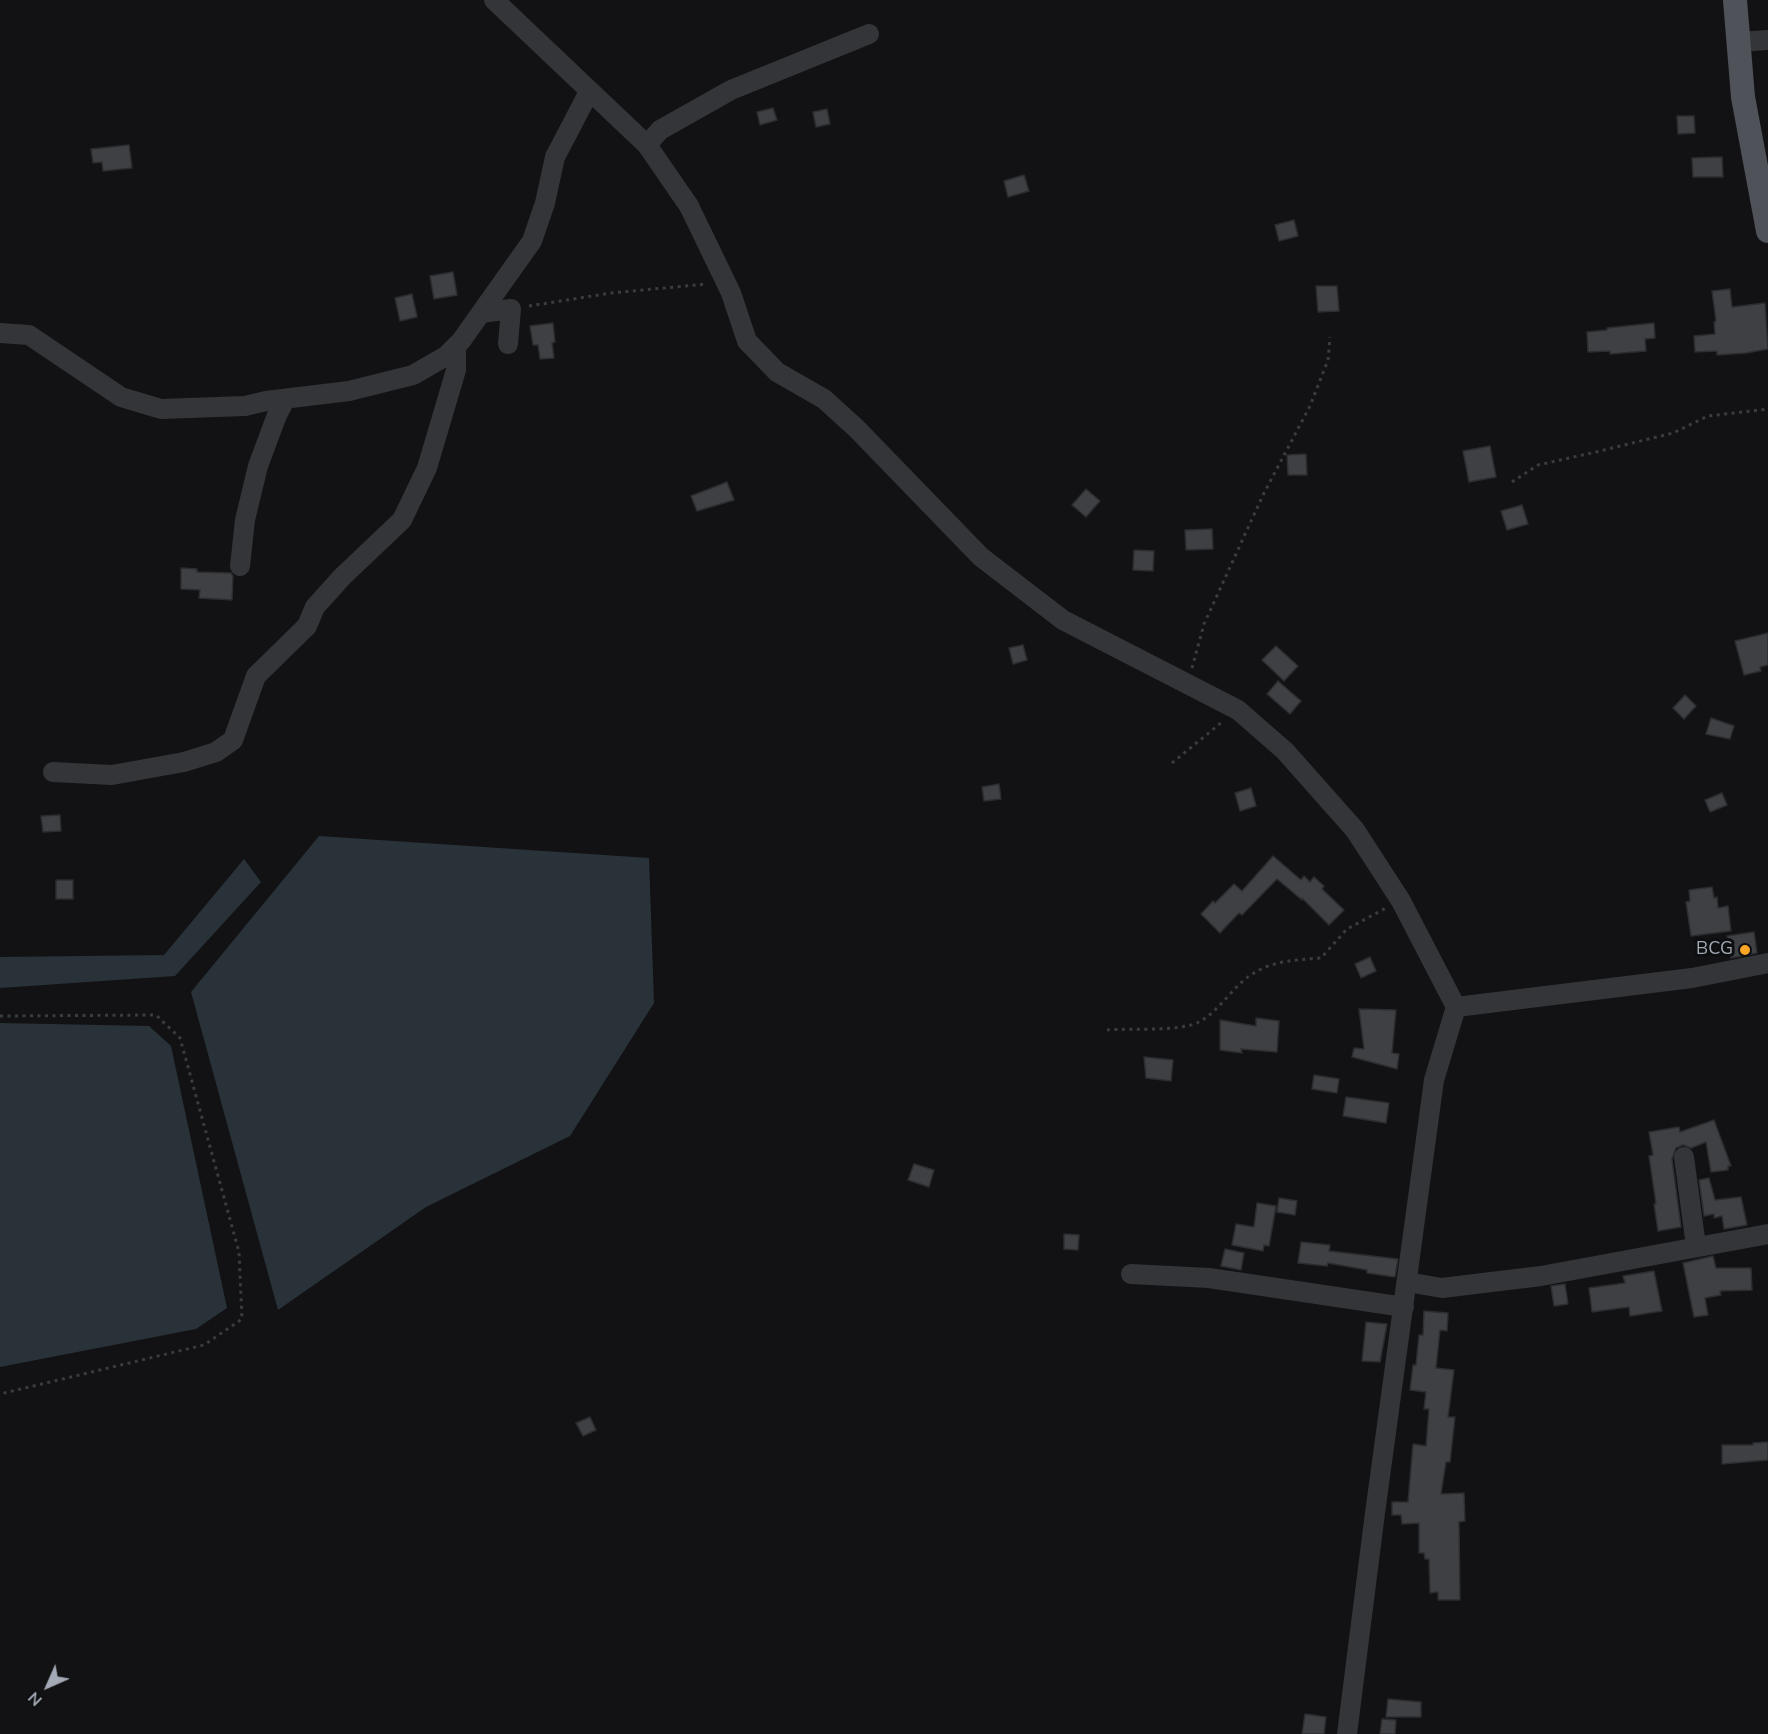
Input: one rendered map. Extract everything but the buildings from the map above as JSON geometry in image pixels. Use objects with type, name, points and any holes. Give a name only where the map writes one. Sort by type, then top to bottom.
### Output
[{"type":"main road","points":[[1735,0],[1743,98],[1768,231]]},
{"type":"street","points":[[494,0],[647,145],[689,206],[731,293],[747,341],[777,372],[824,399],[848,420],[981,557],[1063,620],[1238,710],[1286,751],[1355,830],[1401,901],[1456,1007],[1434,1080],[1374,1513],[1347,1734]]},
{"type":"street","points":[[647,145],[660,130],[731,90],[869,34]]},
{"type":"street","points":[[1739,42],[1768,40]]},
{"type":"street","points":[[0,333],[28,335],[121,397],[161,409],[245,406],[349,391],[413,375],[446,356],[456,346],[532,241],[545,203],[555,157],[589,92]]},
{"type":"street","points":[[482,313],[511,309],[508,344]]},
{"type":"street","points":[[53,772],[112,775],[184,762],[216,752],[233,740],[256,676],[307,626],[315,607],[335,585],[402,520],[427,468],[456,370],[456,346]]},
{"type":"street","points":[[240,566],[244,520],[258,466],[285,400]]},
{"type":"street","points":[[1456,1007],[1692,978],[1768,963]]},
{"type":"street","points":[[1684,1157],[1696,1246]]},
{"type":"street","points":[[1407,1282],[1442,1288],[1541,1275],[1768,1234]]},
{"type":"street","points":[[1131,1274],[1209,1278],[1404,1307]]},
{"type":"path","points":[[511,309],[611,293],[706,284],[731,293]]},
{"type":"path","points":[[1188,684],[1204,624],[1263,495],[1310,406],[1328,360],[1330,337]]},
{"type":"path","points":[[1512,482],[1538,465],[1673,433],[1708,416],[1768,409]]},
{"type":"path","points":[[1172,763],[1238,710]]},
{"type":"path","points":[[1107,1030],[1180,1028],[1197,1023],[1211,1015],[1252,973],[1281,961],[1321,958],[1347,929],[1401,901]]},
{"type":"path","points":[[0,1016],[156,1015],[180,1038],[239,1252],[242,1319],[204,1345],[0,1394]]},
{"type":"shaded area","points":[[319,836],[649,858],[654,1003],[570,1136],[426,1207],[278,1310],[191,992]]},
{"type":"shaded area","points":[[244,859],[261,882],[175,976],[0,988],[0,957],[164,955]]},
{"type":"shaded area","points":[[0,1023],[149,1026],[171,1046],[227,1308],[196,1329],[0,1367]]},
{"type":"place","name":"BCG","points":[[1745,950]]}]
